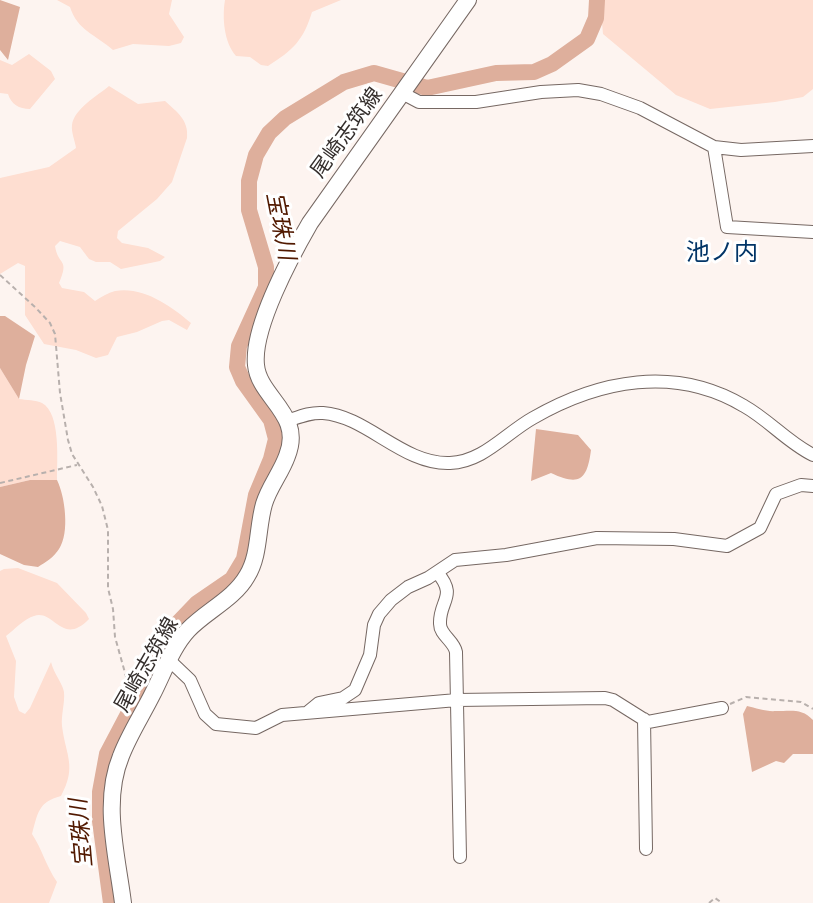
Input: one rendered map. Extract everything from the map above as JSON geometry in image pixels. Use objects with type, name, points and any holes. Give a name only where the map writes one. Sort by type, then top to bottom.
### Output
[{"type":"main road","name":"尾崎志筑線","points":[[123,903],[110,805],[120,757],[169,660],[187,631],[235,591],[247,577],[254,561],[264,503],[288,455],[291,436],[287,421],[256,369],[255,349],[261,330],[292,254],[310,223],[468,0]]},
{"type":"street","points":[[407,86],[419,102],[476,102],[541,92],[578,90],[601,94],[640,108],[714,147],[741,150],[813,146]]},
{"type":"street","points":[[714,147],[727,227],[813,232]]},
{"type":"street","points":[[287,421],[316,413],[333,415],[420,458],[437,463],[452,463],[480,454],[530,420],[577,397],[637,382],[673,381],[699,386],[728,397],[813,455]]},
{"type":"street","points":[[308,712],[323,701],[343,698],[355,690],[370,655],[374,625],[379,614],[408,587],[455,560],[506,555],[597,538],[674,539],[727,546],[760,528],[776,494],[801,485],[813,486]]},
{"type":"street","points":[[437,572],[447,586],[440,625],[456,647],[460,857]]},
{"type":"street","points":[[169,660],[190,680],[205,714],[216,723],[256,728],[277,716],[457,700],[605,698],[613,700],[648,722],[722,708]]},
{"type":"street","points":[[644,719],[646,849]]},
{"type":"path","points":[[0,275],[36,307],[50,323],[55,334],[60,393],[68,440],[78,465],[102,506],[108,530],[108,588],[115,637],[127,680],[134,687]]},
{"type":"path","points":[[0,483],[78,465]]},
{"type":"path","points":[[722,708],[746,697],[801,702],[813,709]]},
{"type":"path","points":[[709,903],[715,898],[722,903]]},
{"type":"shaded area","points":[[0,0],[20,7],[8,60],[0,50]]},
{"type":"shaded area","points":[[57,0],[172,0],[169,14],[184,37],[181,43],[169,46],[133,44],[113,50],[82,27],[70,7]]},
{"type":"shaded area","points":[[225,0],[341,0],[312,12],[296,44],[268,66],[261,65],[250,57],[236,56],[232,50],[225,30]]},
{"type":"shaded area","points":[[600,0],[813,0],[813,89],[803,97],[710,109],[676,95],[603,34]]},
{"type":"shaded area","points":[[29,54],[51,71],[55,79],[30,109],[19,107],[11,101],[8,94],[0,93],[0,60],[12,65]]},
{"type":"shaded area","points":[[109,86],[138,104],[165,101],[186,126],[187,138],[172,182],[157,199],[118,231],[117,238],[122,243],[148,248],[165,257],[160,261],[121,269],[110,262],[89,259],[80,247],[60,241],[55,246],[63,266],[59,283],[62,288],[84,292],[95,301],[115,291],[146,294],[166,304],[191,323],[187,330],[169,320],[162,321],[117,337],[108,355],[96,358],[76,350],[44,344],[25,315],[25,266],[18,263],[0,274],[0,178],[49,167],[76,148],[72,131],[74,119],[87,103]]},
{"type":"shaded area","points":[[0,316],[5,316],[35,336],[19,399],[0,368]]},
{"type":"shaded area","points":[[0,368],[19,399],[42,403],[48,408],[57,438],[57,480],[30,480],[0,487]]},
{"type":"shaded area","points":[[536,429],[578,435],[591,450],[587,468],[580,478],[568,479],[551,473],[531,481]]},
{"type":"shaded area","points":[[30,480],[57,480],[65,514],[64,534],[59,549],[38,567],[24,565],[0,554],[0,487]]},
{"type":"shaded area","points":[[18,568],[57,583],[89,619],[80,627],[65,629],[47,617],[34,616],[6,636],[16,661],[14,697],[19,711],[25,714],[30,708],[51,662],[64,692],[62,726],[69,761],[66,786],[61,796],[53,798],[40,809],[32,834],[57,882],[49,903],[0,903],[0,571]]},
{"type":"shaded area","points":[[747,706],[769,711],[796,711],[809,716],[813,720],[813,754],[793,754],[784,763],[776,761],[752,772],[743,714]]},
{"type":"waterway","name":"宝珠川","points":[[111,903],[100,821],[100,792],[107,754],[174,627],[197,603],[232,579],[244,559],[256,495],[276,439],[271,420],[243,381],[237,367],[239,346],[266,287],[266,267],[249,210],[249,181],[256,155],[269,133],[285,118],[344,82],[374,73],[427,88],[496,73],[534,72],[552,64],[587,39],[596,18],[597,0]]},
{"type":"district","name":"池ノ内","points":[[722,253]]}]
